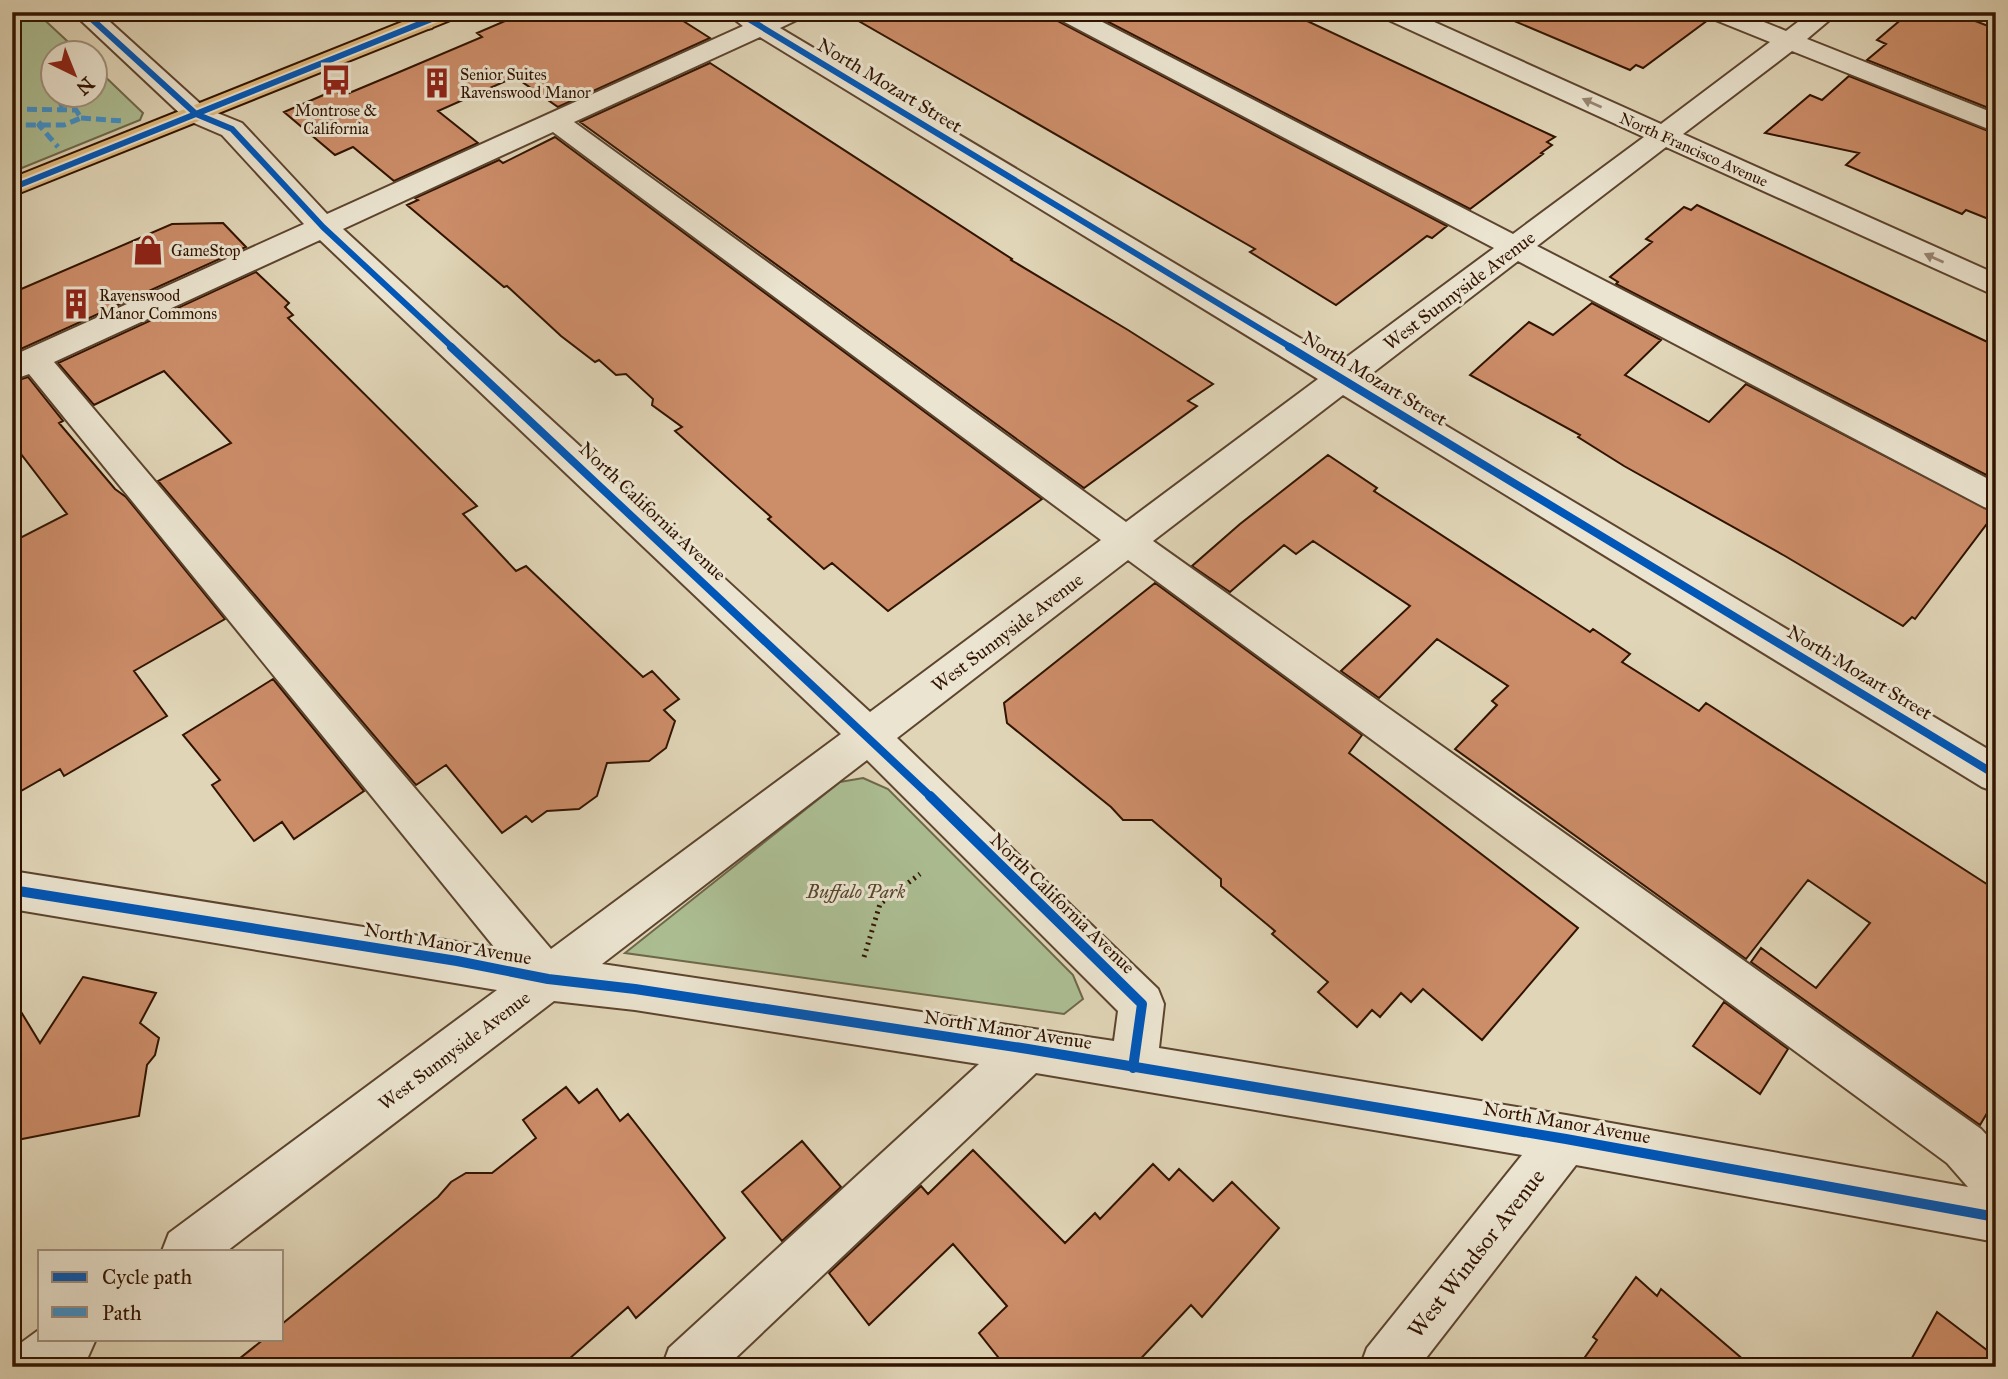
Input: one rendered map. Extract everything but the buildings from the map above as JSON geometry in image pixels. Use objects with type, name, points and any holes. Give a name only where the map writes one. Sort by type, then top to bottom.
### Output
[{"type":"main road","points":[[12,188],[196,114],[416,17],[449,12]]},
{"type":"street","name":"North California Avenue","points":[[84,12],[196,114],[232,129],[323,227],[869,736],[1142,1004],[1133,1068]]},
{"type":"street","points":[[548,979],[23,364],[555,121],[749,20],[793,12]]},
{"type":"street","points":[[1064,12],[1996,498]]},
{"type":"street","name":"North Francisco Avenue","points":[[1391,12],[1996,286]]},
{"type":"street","points":[[1717,12],[1996,124]]},
{"type":"street","name":"West Sunnyside Avenue","points":[[188,1250],[1827,12]]},
{"type":"street","name":"North Mozart Street","points":[[749,20],[1996,775]]},
{"type":"street","points":[[555,121],[1128,541],[1964,1146],[1996,1182]]},
{"type":"street","points":[[12,919],[32,893]]},
{"type":"street","name":"North Manor Avenue","points":[[32,893],[457,961],[548,979],[635,989],[1028,1049],[1566,1139],[1996,1217]]},
{"type":"street","points":[[688,1367],[1028,1049]]},
{"type":"street","name":"West Windsor Avenue","points":[[1386,1367],[1566,1139]]},
{"type":"street","points":[[33,1367],[70,1340]]},
{"type":"path","points":[[863,957],[880,904],[920,874]]},
{"type":"green space","points":[[12,12],[36,12],[64,38],[38,38],[38,108],[108,108],[108,79],[143,113],[140,120],[12,172]]},
{"type":"green space","name":"Buffalo Park","points":[[863,778],[888,789],[1073,975],[1083,999],[1064,1014],[625,953],[840,782]]},
{"type":"marked path","points":[[12,109],[76,110],[81,118],[64,125],[12,125]]},
{"type":"marked path","points":[[81,118],[123,121]]},
{"type":"marked path","points":[[42,122],[39,125],[58,147]]},
{"type":"cycle path","points":[[84,12],[196,114],[232,129],[323,227],[869,736],[1142,1004],[1133,1068]]},
{"type":"cycle path","points":[[12,188],[449,12]]},
{"type":"cycle path","points":[[737,12],[1996,775]]},
{"type":"cycle path","points":[[12,890],[457,961],[548,979],[635,989],[1028,1049],[1566,1139],[1996,1217]]},
{"type":"place","name":"Montrose & California","points":[[336,80]]},
{"type":"place","name":"Senior Suites Ravenswood Manor","points":[[437,83]]},
{"type":"place","name":"GameStop","points":[[148,250]]},
{"type":"place","name":"Ravenswood Manor Commons","points":[[76,304]]}]
